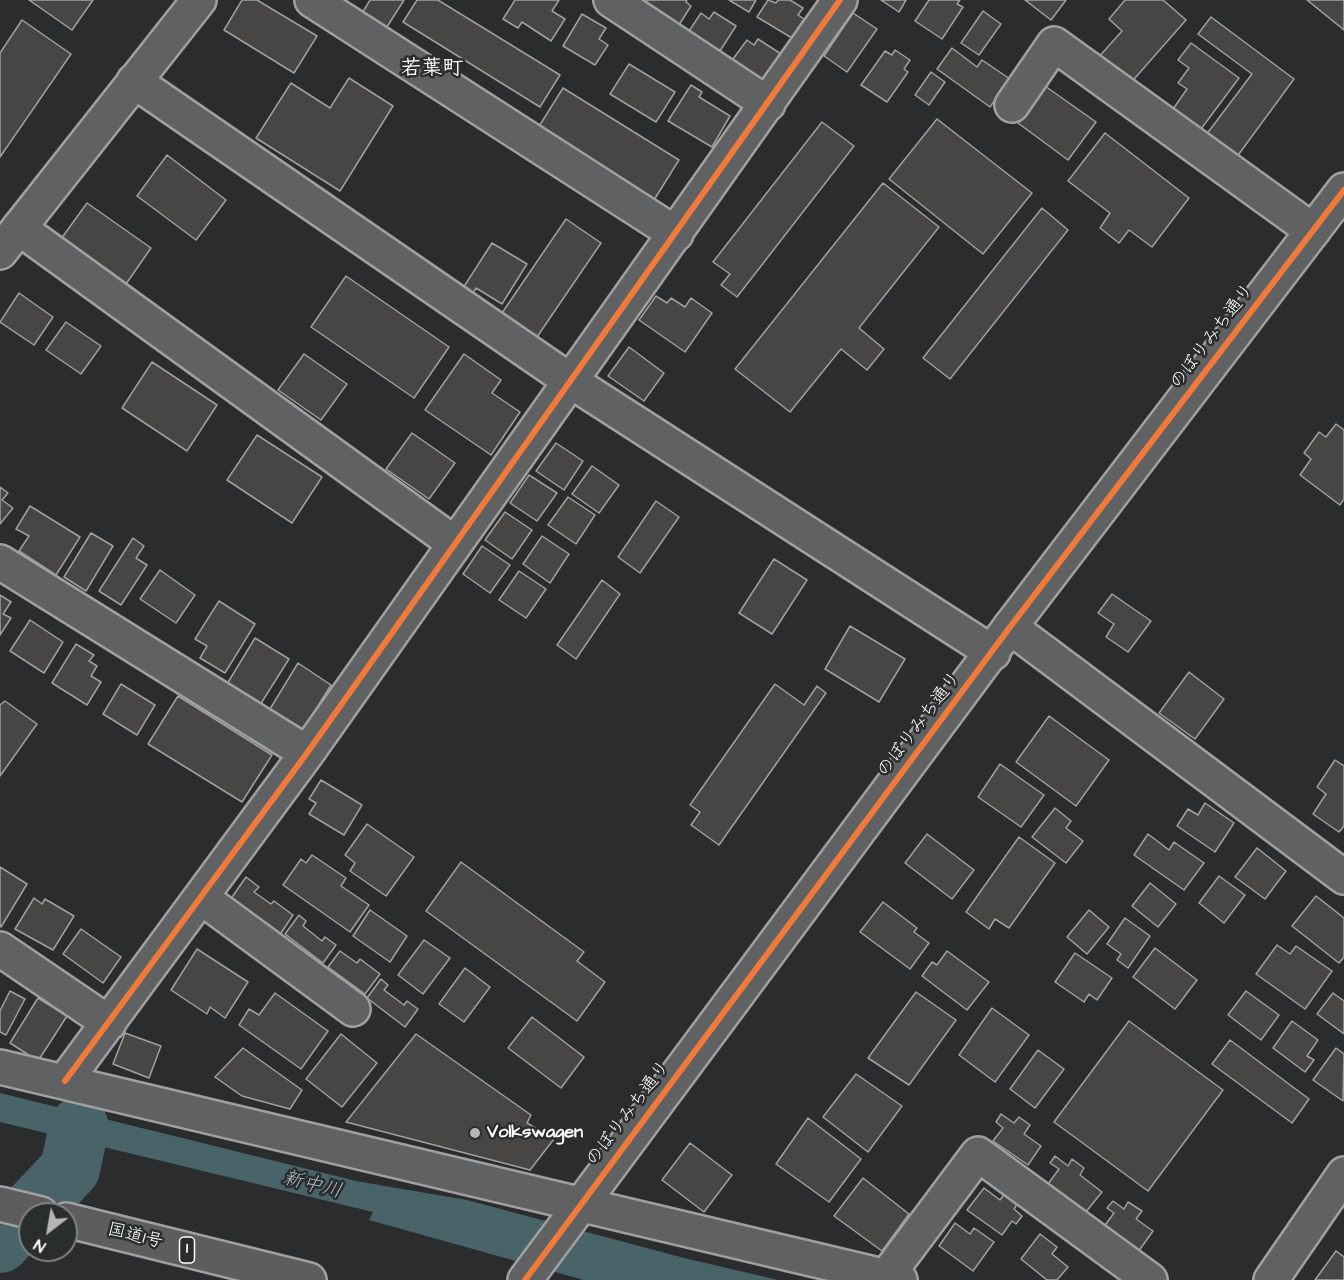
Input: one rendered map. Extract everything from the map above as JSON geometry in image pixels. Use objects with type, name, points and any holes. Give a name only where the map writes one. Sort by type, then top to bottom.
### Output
[{"type":"highway","points":[[0,1204],[18,1208]]},
{"type":"highway","name":"国道1号","points":[[78,1223],[309,1280]]},
{"type":"street","points":[[199,0],[9,240],[454,543]]},
{"type":"street","points":[[312,0],[676,234]]},
{"type":"street","points":[[611,0],[768,104]]},
{"type":"street","points":[[65,1081],[202,898],[569,380],[676,234],[768,104],[829,4]]},
{"type":"street","points":[[1012,105],[1054,45],[1313,231]]},
{"type":"street","points":[[134,81],[569,380],[1002,640],[1344,877]]},
{"type":"street","name":"のぼりみち通り","points":[[525,1280],[1002,640],[1344,190]]},
{"type":"street","points":[[0,562],[306,753]]},
{"type":"street","points":[[202,898],[353,1009]]},
{"type":"street","points":[[0,949],[109,1023]]},
{"type":"street","points":[[0,1067],[893,1278],[978,1154],[1150,1280]]},
{"type":"street","points":[[1271,1280],[1344,1174]]},
{"type":"water","points":[[0,1093],[356,1181],[467,1200],[684,1258],[778,1280],[584,1280],[369,1220],[373,1212],[0,1122]]},
{"type":"building","points":[[29,0],[93,0],[72,30]]},
{"type":"building","points":[[242,0],[257,0],[317,36],[294,73],[224,30]]},
{"type":"building","points":[[370,0],[404,0],[385,30],[361,15]]},
{"type":"building","points":[[417,0],[438,0],[560,75],[540,107],[403,22]]},
{"type":"building","points":[[515,0],[559,0],[552,11],[565,19],[551,41],[522,22],[518,28],[503,19]]},
{"type":"building","points":[[647,0],[687,0],[686,2],[691,6],[679,25],[645,4]]},
{"type":"building","points":[[729,0],[756,0],[749,12]]},
{"type":"building","points":[[768,0],[776,3],[778,0],[790,0],[803,8],[798,15],[804,19],[792,38],[757,17]]},
{"type":"building","points":[[881,0],[906,0],[899,12]]},
{"type":"building","points":[[929,0],[960,0],[957,4],[963,7],[942,39],[915,21]]},
{"type":"building","points":[[1025,0],[1066,0],[1051,20]]},
{"type":"building","points":[[1125,0],[1163,0],[1186,20],[1128,86],[1097,59],[1122,31],[1109,19]]},
{"type":"building","points":[[1307,0],[1344,0],[1344,30]]},
{"type":"building","points":[[983,11],[1001,24],[979,55],[961,43]]},
{"type":"building","points":[[714,12],[736,26],[720,51],[689,31],[701,13],[709,19]]},
{"type":"building","points":[[853,13],[877,29],[847,72],[824,56]]},
{"type":"building","points":[[582,14],[606,28],[599,39],[608,45],[595,65],[563,46]]},
{"type":"building","points":[[1211,17],[1294,79],[1236,158],[1206,135],[1252,74],[1198,34]]},
{"type":"building","points":[[22,20],[71,54],[0,157],[0,53]]},
{"type":"building","points":[[758,39],[781,54],[762,80],[733,59],[747,40],[754,45]]},
{"type":"building","points":[[1191,43],[1239,78],[1198,133],[1171,112],[1187,89],[1178,83],[1189,68],[1178,60]]},
{"type":"building","points":[[952,48],[977,67],[982,60],[1010,79],[990,107],[937,69]]},
{"type":"building","points":[[895,50],[910,60],[904,69],[908,72],[887,102],[861,85],[885,51],[892,55]]},
{"type":"building","points":[[629,64],[675,92],[656,122],[610,94]]},
{"type":"building","points":[[931,72],[945,82],[929,105],[915,95]]},
{"type":"building","points":[[349,78],[393,106],[340,191],[256,138],[291,83],[330,108]]},
{"type":"building","points":[[691,85],[702,92],[699,97],[730,116],[712,147],[668,121]]},
{"type":"building","points":[[1045,86],[1096,122],[1068,160],[1018,123]]},
{"type":"building","points":[[563,88],[679,160],[654,200],[538,128]]},
{"type":"building","points":[[937,119],[1032,193],[983,254],[889,179]]},
{"type":"building","points":[[822,122],[854,146],[737,297],[721,285],[730,274],[713,262]]},
{"type":"building","points":[[1105,133],[1189,198],[1152,247],[1129,230],[1119,243],[1100,228],[1110,213],[1068,181]]},
{"type":"building","points":[[167,155],[226,200],[196,240],[137,196]]},
{"type":"building","points":[[883,183],[939,227],[859,328],[884,349],[867,370],[841,349],[790,412],[735,369]]},
{"type":"building","points":[[87,203],[151,248],[126,284],[61,239]]},
{"type":"building","points":[[1042,208],[1068,230],[950,379],[923,358]]},
{"type":"building","points":[[566,219],[601,243],[537,337],[502,313]]},
{"type":"building","points":[[492,243],[527,264],[502,304],[476,288],[472,295],[463,288]]},
{"type":"building","points":[[346,276],[449,347],[414,398],[311,327]]},
{"type":"building","points":[[19,293],[53,317],[34,345],[0,322]]},
{"type":"building","points":[[656,296],[667,303],[671,298],[685,307],[691,298],[712,313],[685,352],[639,320]]},
{"type":"building","points":[[66,322],[101,346],[81,374],[46,350]]},
{"type":"building","points":[[629,347],[664,373],[644,401],[608,376]]},
{"type":"building","points":[[304,354],[347,384],[321,420],[278,390]]},
{"type":"building","points":[[464,354],[501,380],[492,393],[520,412],[491,455],[425,410]]},
{"type":"building","points":[[152,362],[217,405],[187,451],[122,408]]},
{"type":"building","points":[[1336,424],[1344,430],[1344,499],[1340,505],[1300,475],[1311,459],[1304,453],[1319,432],[1326,437]]},
{"type":"building","points":[[412,433],[455,463],[429,499],[386,469]]},
{"type":"building","points":[[257,435],[322,477],[292,523],[227,480]]},
{"type":"building","points":[[556,443],[583,461],[564,490],[536,471]]},
{"type":"building","points":[[592,466],[619,485],[599,513],[572,494]]},
{"type":"building","points":[[529,475],[557,493],[537,521],[510,503]]},
{"type":"building","points":[[0,487],[8,493],[2,500],[13,508],[0,524]]},
{"type":"building","points":[[568,497],[595,515],[576,544],[548,525]]},
{"type":"building","points":[[656,501],[679,517],[640,573],[618,557]]},
{"type":"building","points":[[30,506],[80,537],[56,575],[19,551],[29,536],[16,529]]},
{"type":"building","points":[[505,512],[532,530],[512,559],[485,540]]},
{"type":"building","points":[[91,533],[113,546],[86,591],[64,577]]},
{"type":"building","points":[[542,536],[569,554],[550,583],[523,564]]},
{"type":"building","points":[[133,538],[144,546],[136,558],[147,565],[121,605],[99,591]]},
{"type":"building","points":[[482,546],[510,565],[490,593],[463,574]]},
{"type":"building","points":[[774,559],[807,580],[772,634],[739,613]]},
{"type":"building","points":[[160,570],[195,595],[176,623],[140,599]]},
{"type":"building","points":[[519,571],[546,589],[526,618],[499,600]]},
{"type":"building","points":[[602,580],[620,594],[576,659],[557,645]]},
{"type":"building","points":[[1112,594],[1151,621],[1128,652],[1106,637],[1114,624],[1098,613]]},
{"type":"building","points":[[0,595],[11,602],[3,614],[11,618],[0,635]]},
{"type":"building","points":[[219,601],[255,624],[225,673],[200,658],[207,646],[195,639]]},
{"type":"building","points":[[30,620],[63,642],[44,673],[10,651]]},
{"type":"building","points":[[850,626],[905,659],[879,702],[825,669]]},
{"type":"building","points":[[255,638],[289,659],[260,705],[227,684]]},
{"type":"building","points":[[76,644],[94,655],[89,661],[97,666],[91,676],[101,682],[87,705],[52,683]]},
{"type":"building","points":[[298,663],[331,685],[303,730],[270,709]]},
{"type":"building","points":[[1189,672],[1224,699],[1195,739],[1159,713]]},
{"type":"building","points":[[121,684],[155,705],[137,735],[103,714]]},
{"type":"building","points":[[775,684],[804,705],[817,686],[826,693],[719,845],[691,825],[700,812],[690,805]]},
{"type":"building","points":[[178,696],[272,755],[242,802],[148,744]]},
{"type":"building","points":[[5,701],[37,724],[0,776],[0,705]]},
{"type":"building","points":[[1049,716],[1109,760],[1076,806],[1016,762]]},
{"type":"building","points":[[1335,760],[1344,766],[1344,826],[1339,832],[1313,814],[1326,794],[1317,787]]},
{"type":"building","points":[[1000,764],[1044,795],[1021,827],[978,797]]},
{"type":"building","points":[[321,780],[362,805],[344,835],[309,814],[316,803],[309,799]]},
{"type":"building","points":[[1205,803],[1234,823],[1215,852],[1177,826],[1188,809],[1198,815]]},
{"type":"building","points":[[1055,808],[1071,821],[1066,828],[1083,841],[1066,863],[1032,837]]},
{"type":"building","points":[[367,824],[414,857],[386,896],[350,871],[355,863],[345,855]]},
{"type":"building","points":[[927,834],[974,870],[952,899],[905,863]]},
{"type":"building","points":[[1148,834],[1169,850],[1174,842],[1204,863],[1184,890],[1134,855]]},
{"type":"building","points":[[1019,837],[1055,863],[1009,928],[995,919],[989,929],[966,912]]},
{"type":"building","points":[[1257,848],[1286,871],[1265,899],[1235,877]]},
{"type":"building","points":[[312,855],[346,878],[341,886],[369,905],[350,932],[283,885],[301,859],[306,863]]},
{"type":"building","points":[[461,862],[584,952],[577,961],[605,982],[577,1021],[426,911]]},
{"type":"building","points":[[0,867],[27,884],[1,927],[0,926]]},
{"type":"building","points":[[1219,876],[1245,895],[1224,923],[1199,903]]},
{"type":"building","points":[[246,877],[259,887],[254,892],[271,904],[274,901],[293,915],[279,936],[230,900]]},
{"type":"building","points":[[1150,883],[1176,904],[1158,927],[1132,906]]},
{"type":"building","points":[[1316,896],[1344,918],[1344,957],[1339,963],[1292,926]]},
{"type":"building","points":[[34,898],[42,904],[45,899],[74,916],[53,950],[15,929]]},
{"type":"building","points":[[883,902],[917,928],[914,932],[929,943],[910,969],[860,932]]},
{"type":"building","points":[[370,910],[407,936],[390,962],[353,936]]},
{"type":"building","points":[[1089,910],[1109,927],[1087,954],[1067,937]]},
{"type":"building","points":[[299,915],[306,921],[303,926],[322,941],[325,937],[336,945],[323,963],[285,934]]},
{"type":"building","points":[[1125,918],[1150,936],[1128,968],[1117,960],[1121,954],[1107,944]]},
{"type":"building","points":[[81,929],[121,957],[103,983],[63,954]]},
{"type":"building","points":[[424,940],[450,958],[423,994],[398,975]]},
{"type":"building","points":[[1277,945],[1290,954],[1296,946],[1332,971],[1305,1009],[1256,974]]},
{"type":"building","points":[[1155,948],[1197,980],[1175,1009],[1133,977]]},
{"type":"building","points":[[197,949],[248,982],[225,1018],[210,1007],[207,1014],[171,990]]},
{"type":"building","points":[[340,951],[357,963],[360,959],[380,974],[365,994],[328,967]]},
{"type":"building","points":[[947,951],[989,982],[967,1010],[922,976],[932,962],[937,965]]},
{"type":"building","points":[[1075,953],[1112,978],[1097,1000],[1089,994],[1084,1002],[1055,982]]},
{"type":"building","points":[[465,968],[490,987],[464,1022],[439,1004]]},
{"type":"building","points":[[381,979],[388,985],[384,990],[404,1005],[407,1001],[418,1009],[405,1027],[367,998]]},
{"type":"building","points":[[10,991],[25,999],[6,1035],[0,1032],[0,1011]]},
{"type":"building","points":[[1246,991],[1279,1015],[1261,1040],[1228,1015]]},
{"type":"building","points":[[916,992],[956,1020],[909,1085],[868,1058]]},
{"type":"building","points":[[275,993],[328,1031],[301,1069],[239,1025],[249,1009],[259,1015]]},
{"type":"building","points":[[1333,993],[1344,1001],[1344,1034],[1317,1014]]},
{"type":"building","points":[[38,998],[67,1016],[38,1061],[10,1043]]},
{"type":"building","points":[[992,1008],[1029,1035],[995,1082],[959,1055]]},
{"type":"building","points":[[532,1017],[584,1057],[561,1088],[508,1048]]},
{"type":"building","points":[[1129,1021],[1223,1090],[1148,1191],[1054,1122]]},
{"type":"building","points":[[1292,1021],[1318,1040],[1307,1056],[1314,1060],[1305,1072],[1273,1048]]},
{"type":"building","points":[[125,1033],[161,1046],[149,1078],[113,1064]]},
{"type":"building","points":[[341,1034],[377,1063],[342,1107],[306,1079]]},
{"type":"building","points":[[416,1034],[531,1115],[527,1123],[554,1139],[530,1170],[346,1122]]},
{"type":"building","points":[[1230,1040],[1309,1099],[1292,1123],[1212,1064]]},
{"type":"building","points":[[243,1048],[302,1090],[290,1109],[242,1096],[215,1077]]},
{"type":"building","points":[[1336,1048],[1344,1054],[1343,1101],[1313,1080]]},
{"type":"building","points":[[1038,1050],[1064,1069],[1035,1108],[1010,1089]]},
{"type":"building","points":[[856,1074],[902,1106],[868,1152],[823,1117]]},
{"type":"building","points":[[1001,1114],[1014,1123],[1019,1117],[1030,1125],[1024,1134],[1041,1146],[1028,1165],[993,1141],[1003,1128],[996,1122]]},
{"type":"building","points":[[808,1118],[861,1159],[829,1202],[776,1164]]},
{"type":"building","points":[[690,1143],[732,1175],[704,1212],[662,1180]]},
{"type":"building","points":[[1055,1156],[1068,1166],[1072,1159],[1084,1168],[1080,1175],[1102,1192],[1085,1213],[1048,1184],[1059,1169],[1050,1163]]},
{"type":"building","points":[[863,1178],[909,1214],[882,1251],[834,1216]]},
{"type":"building","points":[[984,1188],[1000,1200],[1005,1193],[1018,1203],[1014,1209],[1022,1216],[1016,1224],[1012,1221],[1002,1235],[967,1210]]},
{"type":"building","points":[[1113,1201],[1124,1209],[1128,1202],[1142,1211],[1136,1219],[1153,1231],[1138,1252],[1103,1228],[1114,1213],[1107,1208]]},
{"type":"building","points":[[955,1223],[970,1234],[974,1228],[994,1242],[973,1271],[939,1246]]},
{"type":"building","points":[[1040,1234],[1057,1247],[1052,1254],[1068,1267],[1057,1280],[1047,1280],[1021,1259]]},
{"type":"building","points":[[1336,1251],[1344,1257],[1344,1280],[1315,1280]]},
{"type":"waterway","name":"新中川","points":[[0,1243],[70,1169],[79,1127]]},
{"type":"cycle path","points":[[65,1081],[307,753],[840,0]]},
{"type":"cycle path","points":[[525,1280],[1010,627],[1344,190]]},
{"type":"place","name":"Volkswagen","points":[[475,1133]]},
{"type":"district","name":"若葉町","points":[[432,70]]}]
